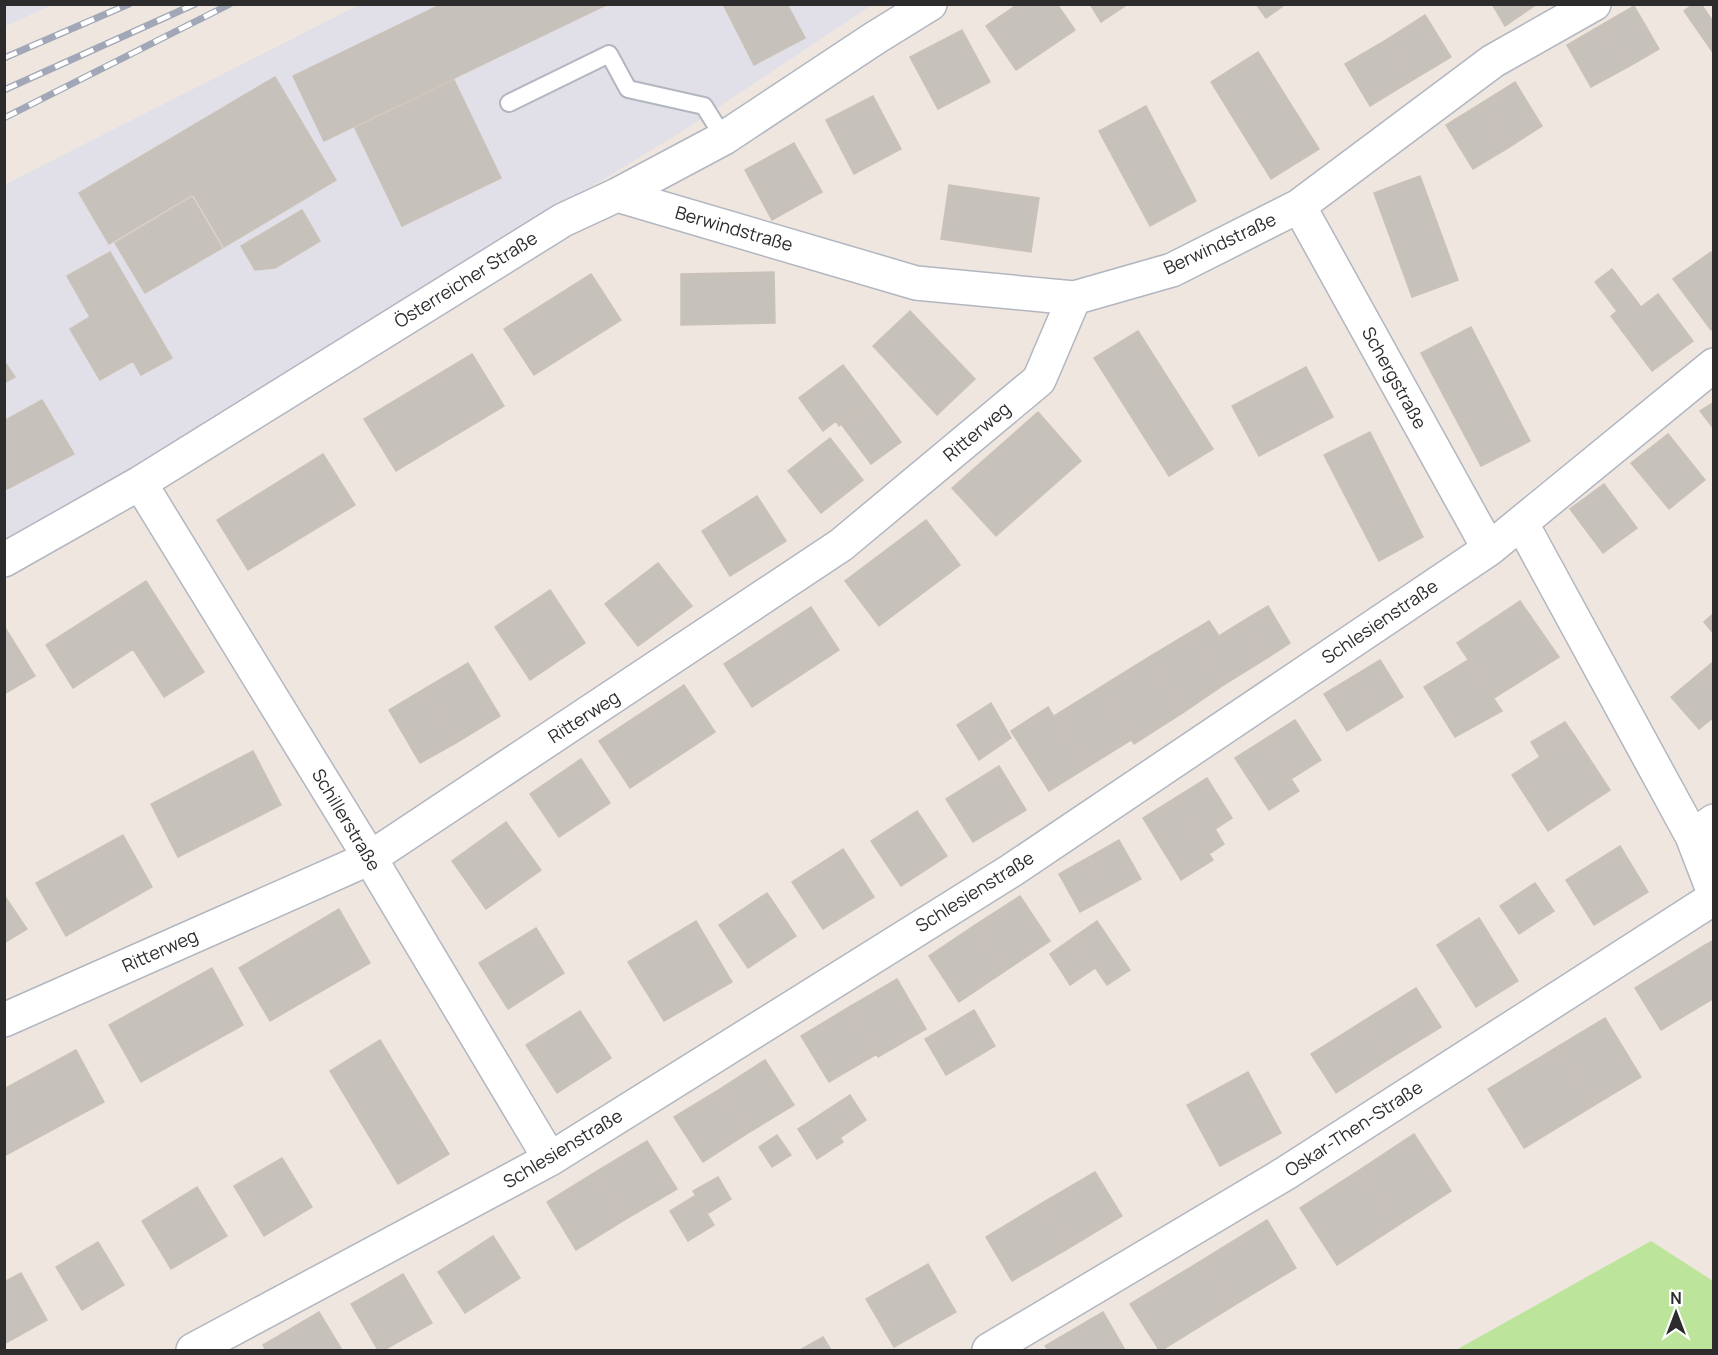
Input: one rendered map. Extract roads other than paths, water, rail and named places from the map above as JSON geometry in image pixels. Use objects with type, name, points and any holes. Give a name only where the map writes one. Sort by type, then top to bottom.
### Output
[{"type":"street","name":"Österreicher Straße","points":[[4,561],[140,483],[563,220],[617,195],[724,138],[930,4]]},
{"type":"street","name":"Berwindstraße","points":[[617,195],[916,283],[1074,298],[1172,270],[1299,206],[1493,61],[1594,4]]},
{"type":"street","name":"Schergstraße","points":[[1299,206],[1489,549]]},
{"type":"street","name":"Ritterweg","points":[[4,1020],[370,858],[840,545],[1039,380],[1074,298]]},
{"type":"street","name":"Schlesienstraße","points":[[193,1350],[550,1159],[1012,870],[1489,549],[1713,365]]},
{"type":"street","name":"Schillerstraße","points":[[140,483],[370,858],[550,1159]]},
{"type":"street","points":[[1522,524],[1702,828],[1713,893]]},
{"type":"street","name":"Oskar-Then-Straße","points":[[989,1350],[1286,1173],[1713,898]]},
{"type":"lane","points":[[509,103],[609,54],[628,89],[704,106],[724,138]]},
{"type":"railway","points":[[4,58],[129,4]]},
{"type":"railway","points":[[4,90],[195,4]]},
{"type":"railway","points":[[4,118],[230,4]]}]
